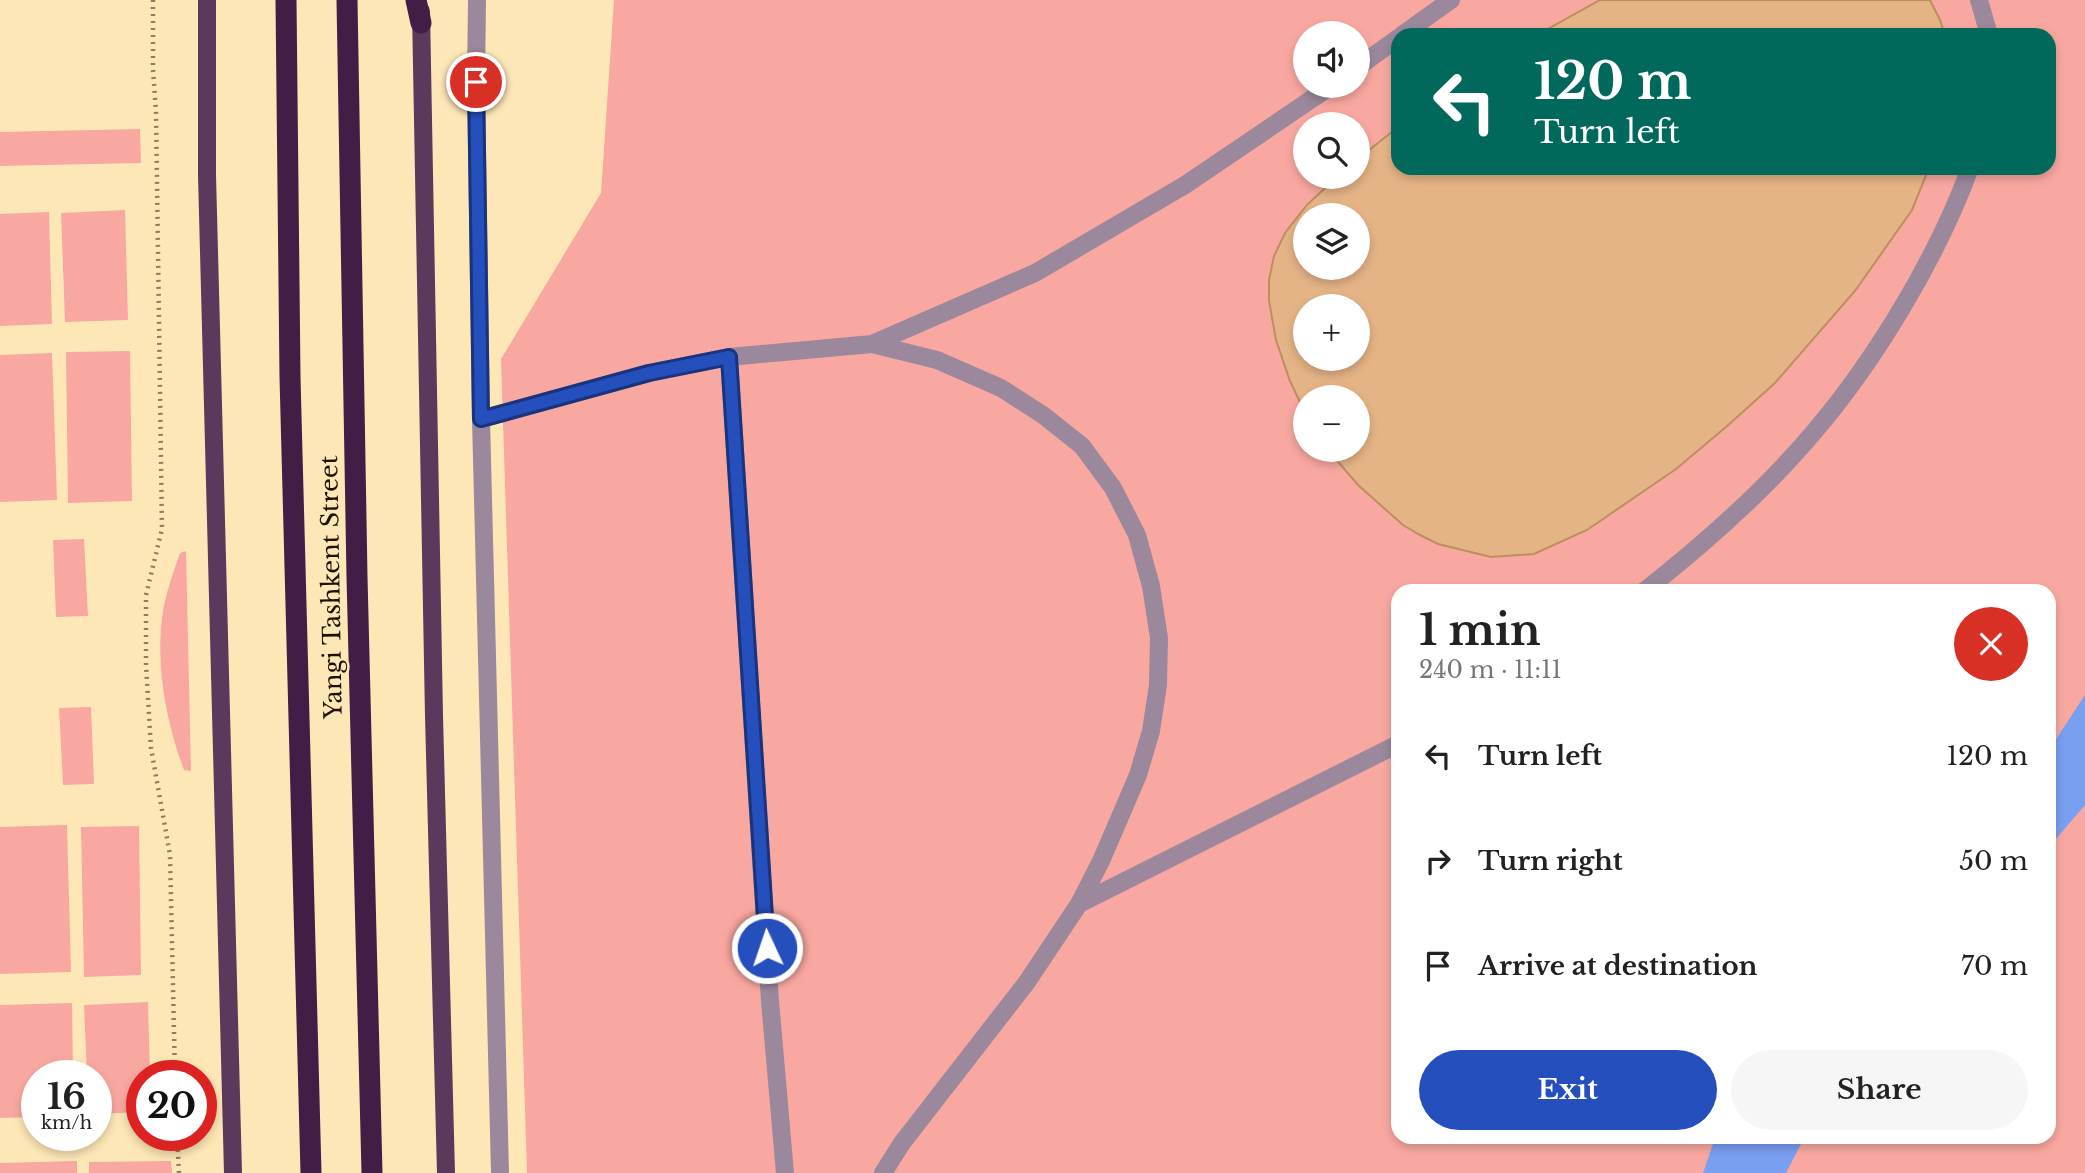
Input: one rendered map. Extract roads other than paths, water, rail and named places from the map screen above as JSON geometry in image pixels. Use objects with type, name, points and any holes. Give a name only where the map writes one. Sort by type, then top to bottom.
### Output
[{"type":"highway","name":"Yangi Tashkent Street","points":[[346,0],[356,564],[372,1173]]},
{"type":"highway","points":[[415,0],[421,23]]},
{"type":"highway","name":"Yangi Tashkent Street","points":[[285,7],[290,377],[310,1173]]},
{"type":"main road","points":[[207,0],[207,202],[233,1173]]},
{"type":"main road","points":[[421,0],[433,703],[446,1173]]},
{"type":"lane","points":[[477,0],[481,419],[500,1173]]},
{"type":"lane","points":[[1411,28],[1451,0]]},
{"type":"lane","points":[[1979,0],[1987,28]]},
{"type":"lane","points":[[1370,58],[1391,43]]},
{"type":"lane","points":[[481,419],[649,373],[729,357],[872,344],[1035,273],[1185,185],[1313,98]]},
{"type":"lane","points":[[1653,584],[1688,556],[1774,475],[1829,414],[1883,339],[1911,291],[1939,239],[1967,175]]},
{"type":"lane","points":[[872,344],[937,360],[1002,388],[1043,415],[1082,446],[1113,488],[1137,536],[1151,586],[1159,638],[1151,731],[1138,775],[1079,904],[1027,982],[902,1143],[883,1173]]},
{"type":"lane","points":[[729,357],[770,1001],[785,1173]]},
{"type":"lane","points":[[1079,904],[1391,748]]},
{"type":"water","points":[[2085,695],[2085,805],[2056,839],[2056,739]]},
{"type":"water","points":[[1713,1144],[1801,1144],[1786,1173],[1703,1173]]}]
